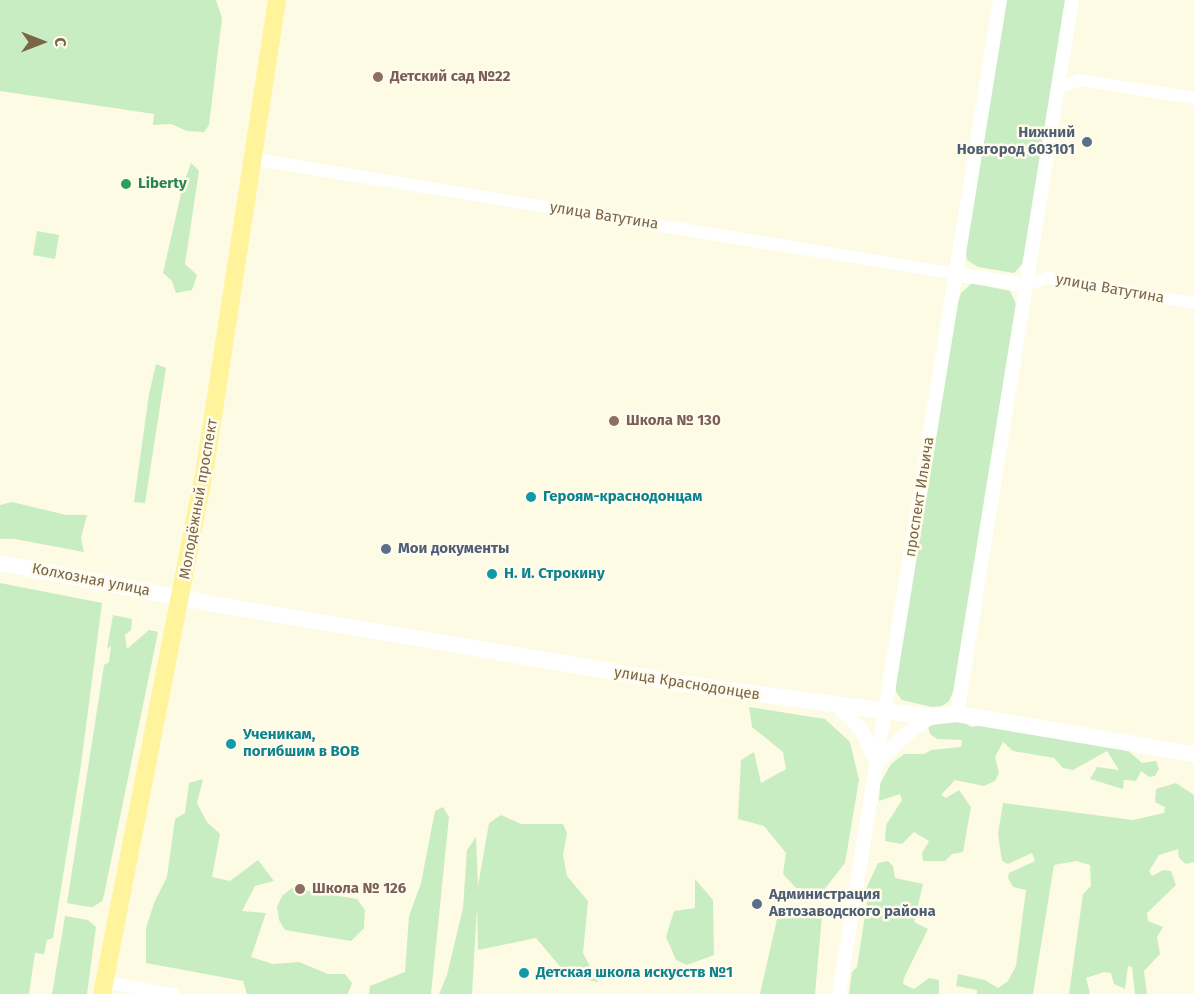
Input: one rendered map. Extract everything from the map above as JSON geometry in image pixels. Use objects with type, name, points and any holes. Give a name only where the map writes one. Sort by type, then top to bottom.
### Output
[{"type":"main road","name":"Молодёжный проспект","points":[[103,988],[182,597],[205,468],[277,0]]},
{"type":"main road","name":"Колхозная улица","points":[[0,563],[182,597]]},
{"type":"main road","name":"улица Краснодонцев","points":[[182,597],[570,665],[838,707],[931,717],[957,714],[1194,754]]},
{"type":"street","name":"проспект Ильича","points":[[839,994],[1000,0]]},
{"type":"street","points":[[957,714],[1072,0]]},
{"type":"street","points":[[1058,88],[1080,80],[1194,98]]},
{"type":"street","name":"улица Ватутина","points":[[253,159],[956,274]]},
{"type":"street","points":[[956,274],[1026,285]]},
{"type":"street","name":"улица Ватутина","points":[[1026,285],[1047,278],[1194,303]]},
{"type":"street","points":[[838,707],[861,729],[876,764],[905,735],[931,717]]},
{"type":"street","points":[[103,988],[173,994]]},
{"type":"green space","points":[[0,0],[216,0],[222,18],[209,125],[204,132],[187,131],[171,124],[153,125],[154,114],[0,91]]},
{"type":"green space","points":[[1006,0],[1066,0],[1025,261],[1014,273],[978,267],[967,260],[966,251]]},
{"type":"green space","points":[[191,163],[199,171],[185,264],[197,275],[192,290],[176,293],[172,281],[163,273],[183,185]]},
{"type":"green space","points":[[37,231],[59,235],[55,259],[33,255]]},
{"type":"green space","points":[[972,283],[1010,291],[1016,304],[953,692],[949,701],[942,706],[932,707],[902,700],[896,692],[895,682],[958,302],[961,293]]},
{"type":"green space","points":[[156,364],[166,368],[145,503],[134,502],[149,394]]},
{"type":"green space","points":[[12,502],[66,515],[87,515],[81,538],[84,552],[15,539],[0,539],[0,505]]},
{"type":"green space","points":[[0,583],[102,603],[81,765],[53,938],[47,940],[44,954],[35,953],[29,994],[0,994]]},
{"type":"green space","points":[[113,615],[132,619],[131,630],[125,635],[127,649],[149,630],[158,632],[104,895],[102,901],[93,907],[67,903],[104,665],[109,662],[111,646],[107,649]]},
{"type":"green space","points":[[749,707],[825,719],[850,742],[859,780],[845,863],[823,891],[796,888],[783,874],[786,853],[764,826],[738,819],[741,760],[754,752],[761,783],[786,769],[783,752],[752,727]]},
{"type":"green space","points":[[941,719],[960,720],[971,727],[984,725],[1125,748],[1142,763],[1156,761],[1159,769],[1155,776],[1149,777],[1141,771],[1136,781],[1124,780],[1123,789],[1090,779],[1097,767],[1119,770],[1107,751],[1073,770],[1063,768],[1054,758],[1013,751],[1003,742],[995,757],[999,773],[995,781],[984,786],[955,780],[941,795],[946,798],[959,790],[971,807],[963,852],[952,854],[945,861],[923,861],[922,853],[929,841],[914,832],[902,844],[885,841],[886,825],[902,800],[900,794],[879,801],[880,784],[891,764],[904,754],[924,754],[931,750],[961,747],[962,740],[937,739],[930,734],[928,726]]},
{"type":"green space","points":[[203,779],[197,803],[207,822],[220,834],[212,877],[230,881],[258,860],[274,881],[255,886],[242,911],[266,913],[251,957],[273,964],[299,962],[328,974],[345,974],[352,983],[348,994],[247,994],[243,981],[146,963],[146,928],[154,903],[167,877],[175,819],[185,813],[189,783]]},
{"type":"green space","points":[[1176,783],[1194,795],[1194,862],[1186,864],[1179,858],[1178,849],[1159,855],[1149,871],[1152,876],[1163,870],[1171,871],[1176,885],[1147,913],[1148,921],[1163,927],[1157,937],[1160,954],[1144,971],[1147,994],[1135,994],[1132,967],[1128,966],[1125,989],[1114,984],[1111,973],[1104,972],[1086,978],[1090,994],[1069,994],[1083,894],[1091,886],[1090,865],[1076,861],[1054,865],[1033,994],[977,994],[977,990],[956,986],[958,974],[985,980],[998,988],[1008,981],[1016,966],[1026,890],[1013,887],[1008,878],[1009,873],[1035,861],[1032,853],[1008,864],[1002,861],[998,834],[1003,803],[1133,820],[1164,813],[1165,807],[1155,802],[1156,789]]},
{"type":"green space","points":[[443,807],[449,817],[431,994],[369,994],[370,986],[405,972],[409,916],[421,883],[435,811]]},
{"type":"green space","points":[[501,815],[521,824],[563,824],[567,833],[563,855],[567,876],[588,901],[583,953],[598,982],[568,976],[536,938],[478,950],[477,907],[472,994],[439,994],[447,975],[463,908],[467,850],[476,837],[478,886],[489,823]]},
{"type":"green space","points":[[888,861],[893,866],[895,878],[923,884],[914,922],[928,929],[903,984],[914,989],[929,978],[939,980],[939,994],[849,994],[852,972],[857,967],[867,902],[865,891],[878,863]]},
{"type":"green space","points":[[695,879],[713,900],[714,955],[687,965],[676,960],[666,937],[674,911],[695,908]]},
{"type":"green space","points":[[292,888],[357,899],[365,910],[364,928],[351,941],[285,930],[279,920],[277,907],[282,896]]},
{"type":"green space","points":[[822,915],[815,994],[760,994],[777,919]]},
{"type":"green space","points":[[65,916],[88,920],[96,927],[87,994],[52,994]]},
{"type":"place","name":"Детский сад №22","points":[[378,77]]},
{"type":"place","name":"Нижний Новгород 603101","points":[[1087,142]]},
{"type":"place","name":"Liberty","points":[[126,184]]},
{"type":"place","name":"Школа № 130","points":[[614,421]]},
{"type":"place","name":"Героям-краснодонцам","points":[[531,497]]},
{"type":"place","name":"Мои документы","points":[[386,549]]},
{"type":"place","name":"Н. И. Строкину","points":[[492,574]]},
{"type":"place","name":"Ученикам, погибшим в ВОВ","points":[[231,744]]},
{"type":"place","name":"Школа № 126","points":[[300,889]]},
{"type":"place","name":"Администрация Автозаводского района","points":[[757,904]]},
{"type":"place","name":"Детская школа искусств №1","points":[[524,973]]}]
